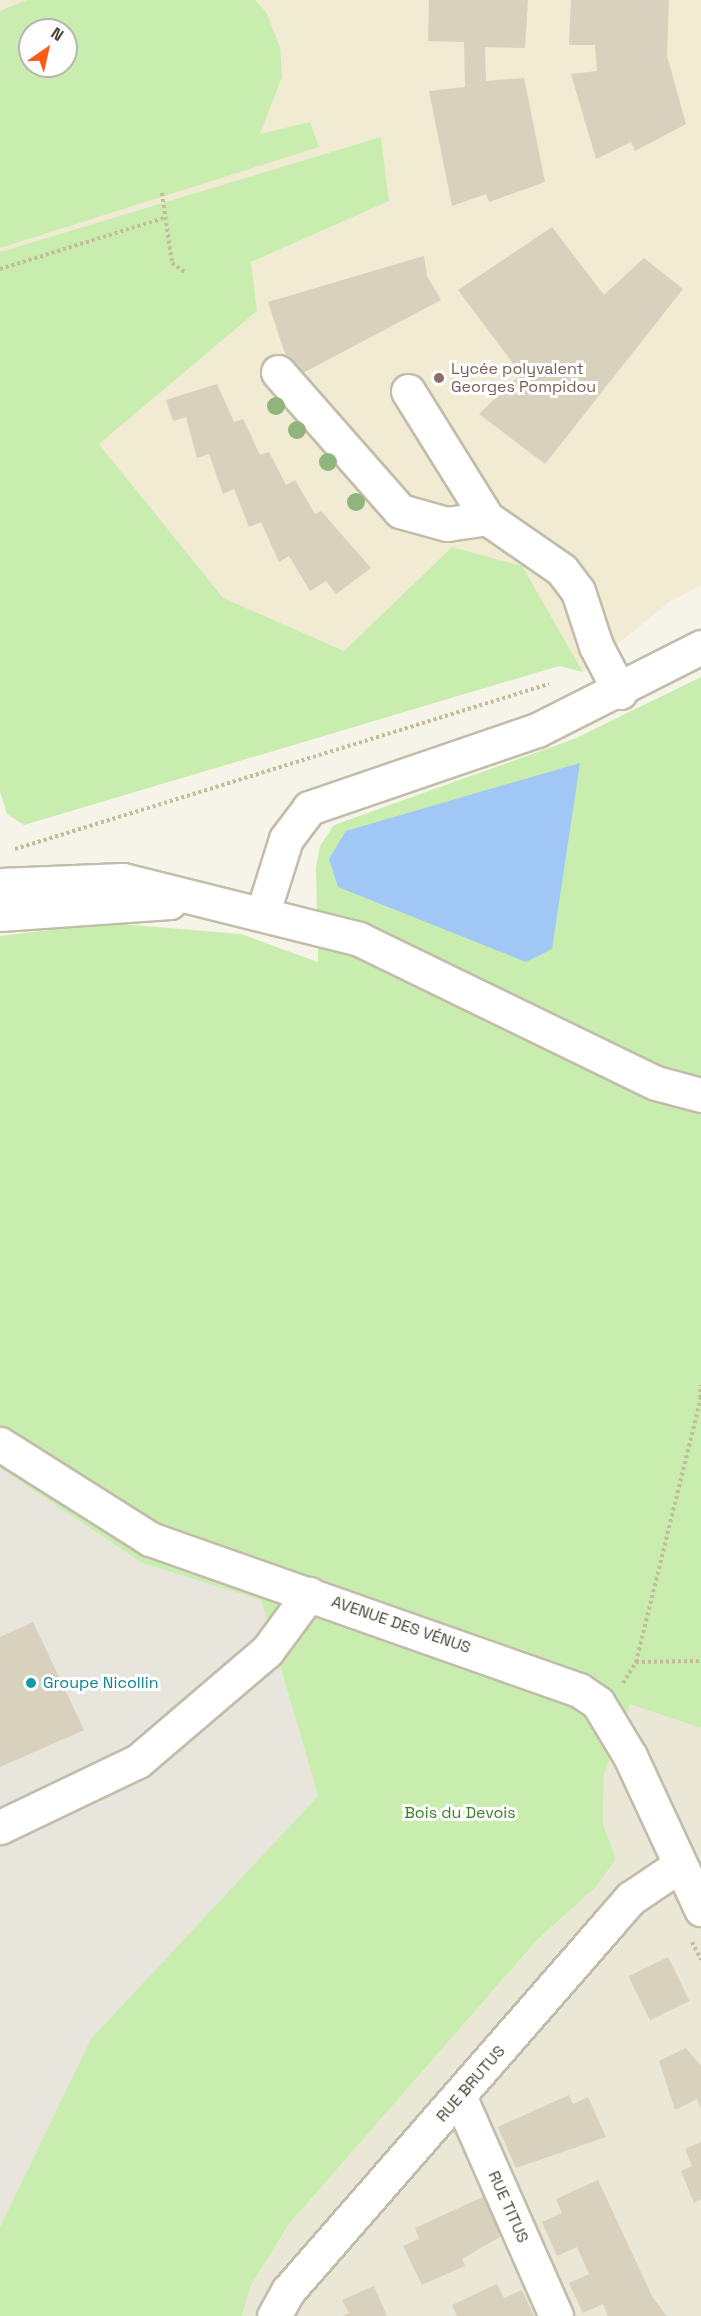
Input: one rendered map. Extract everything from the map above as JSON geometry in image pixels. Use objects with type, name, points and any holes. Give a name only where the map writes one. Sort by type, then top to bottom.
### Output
[{"type":"street","points":[[278,372],[400,511],[447,524],[488,518]]},
{"type":"street","points":[[408,391],[488,518],[562,570],[578,591],[596,646],[620,692]]},
{"type":"street","points":[[263,912],[286,839],[309,808],[537,730],[620,692],[701,646]]},
{"type":"street","points":[[0,885],[123,880],[263,912],[358,939],[656,1083],[701,1095]]},
{"type":"street","points":[[0,914],[208,900]]},
{"type":"street","name":"AVENUE DES VÉNUS","points":[[0,1444],[150,1539],[556,1678],[598,1703],[630,1756],[680,1865],[693,1921]]},
{"type":"street","points":[[0,1827],[138,1761],[267,1651],[309,1594]]},
{"type":"street","name":"RUE BRUTUS","points":[[274,2316],[288,2291],[460,2098],[632,1898],[680,1865]]},
{"type":"street","name":"RUE TITUS","points":[[460,2098],[556,2316]]},
{"type":"path","points":[[162,193],[172,263],[186,273]]},
{"type":"path","points":[[0,268],[164,218]]},
{"type":"path","points":[[11,850],[558,681]]},
{"type":"path","points":[[617,1693],[636,1662],[700,1398],[701,1385]]},
{"type":"path","points":[[636,1662],[701,1661]]},
{"type":"path","points":[[693,1921],[701,1960]]},
{"type":"shaded area","name":"Lycée polyvalent Georges Pompidou","points":[[0,0],[701,0],[701,585],[668,603],[583,672],[522,566],[452,547],[344,651],[222,598],[99,444],[257,311],[251,262],[389,201],[381,137],[0,252]]},
{"type":"shaded area","points":[[0,1468],[142,1563],[261,1600],[318,1796],[92,2039],[0,2227]]},
{"type":"shaded area","points":[[630,1703],[701,1728],[701,2316],[242,2316],[251,2285],[289,2224],[538,1939],[596,1887],[616,1859],[603,1824],[604,1774]]},
{"type":"green space","points":[[27,0],[255,0],[266,12],[280,47],[282,77],[260,134],[310,122],[319,147],[0,248],[0,11]]},
{"type":"green space","points":[[381,137],[389,201],[251,262],[257,311],[99,444],[223,598],[344,651],[452,547],[522,566],[583,672],[559,666],[24,825],[7,814],[0,791],[0,252]]},
{"type":"green space","name":"Bois du Devois","points":[[701,677],[701,1728],[630,1704],[604,1774],[603,1824],[616,1859],[596,1887],[538,1939],[289,2224],[251,2285],[242,2316],[0,2316],[0,2227],[91,2039],[318,1796],[261,1600],[142,1563],[0,1468],[0,936],[108,923],[241,934],[318,962],[316,868],[320,846],[334,825],[574,739]]},
{"type":"water","points":[[580,763],[552,949],[526,962],[338,887],[329,859],[346,831]]},
{"type":"building","points":[[429,0],[528,0],[525,48],[485,47],[486,81],[524,78],[545,182],[489,202],[486,194],[452,206],[429,91],[465,87],[464,42],[428,41]]},
{"type":"building","points":[[571,0],[669,0],[667,56],[686,124],[635,151],[631,142],[596,159],[571,74],[597,71],[595,45],[569,45]]},
{"type":"building","points":[[552,227],[604,295],[644,258],[683,289],[545,464],[479,414],[521,374],[458,290]]},
{"type":"building","points":[[424,256],[427,276],[441,300],[299,375],[284,351],[268,302]]},
{"type":"building","points":[[217,384],[234,422],[243,419],[260,455],[269,452],[286,485],[295,480],[315,514],[321,511],[371,568],[336,594],[326,581],[310,591],[289,556],[279,562],[261,522],[249,527],[234,489],[223,494],[209,454],[197,458],[186,417],[173,421],[166,400]]},
{"type":"building","name":"Groupe Nicollin","points":[[33,1622],[84,1730],[0,1767],[0,1637]]},
{"type":"building","points":[[668,1957],[689,2001],[650,2020],[628,1976]]},
{"type":"building","points":[[686,2048],[701,2066],[701,2109],[697,2099],[675,2110],[659,2061]]},
{"type":"building","points":[[569,2095],[573,2104],[588,2097],[606,2137],[516,2168],[498,2127]]},
{"type":"building","points":[[701,2142],[701,2199],[694,2203],[681,2171],[692,2166],[685,2149]]},
{"type":"building","points":[[598,2180],[653,2298],[667,2316],[608,2316],[603,2304],[583,2313],[569,2283],[589,2274],[577,2247],[557,2256],[542,2222],[562,2213],[556,2199]]},
{"type":"building","points":[[485,2196],[503,2235],[462,2259],[465,2266],[422,2285],[403,2246],[419,2239],[415,2228]]},
{"type":"building","points":[[497,2284],[504,2298],[522,2290],[534,2316],[457,2316],[452,2305]]},
{"type":"building","points":[[374,2286],[387,2316],[343,2316],[349,2313],[342,2300]]},
{"type":"place","name":"Lycée polyvalent Georges Pompidou","points":[[439,378]]},
{"type":"place","name":"Groupe Nicollin","points":[[31,1683]]}]
